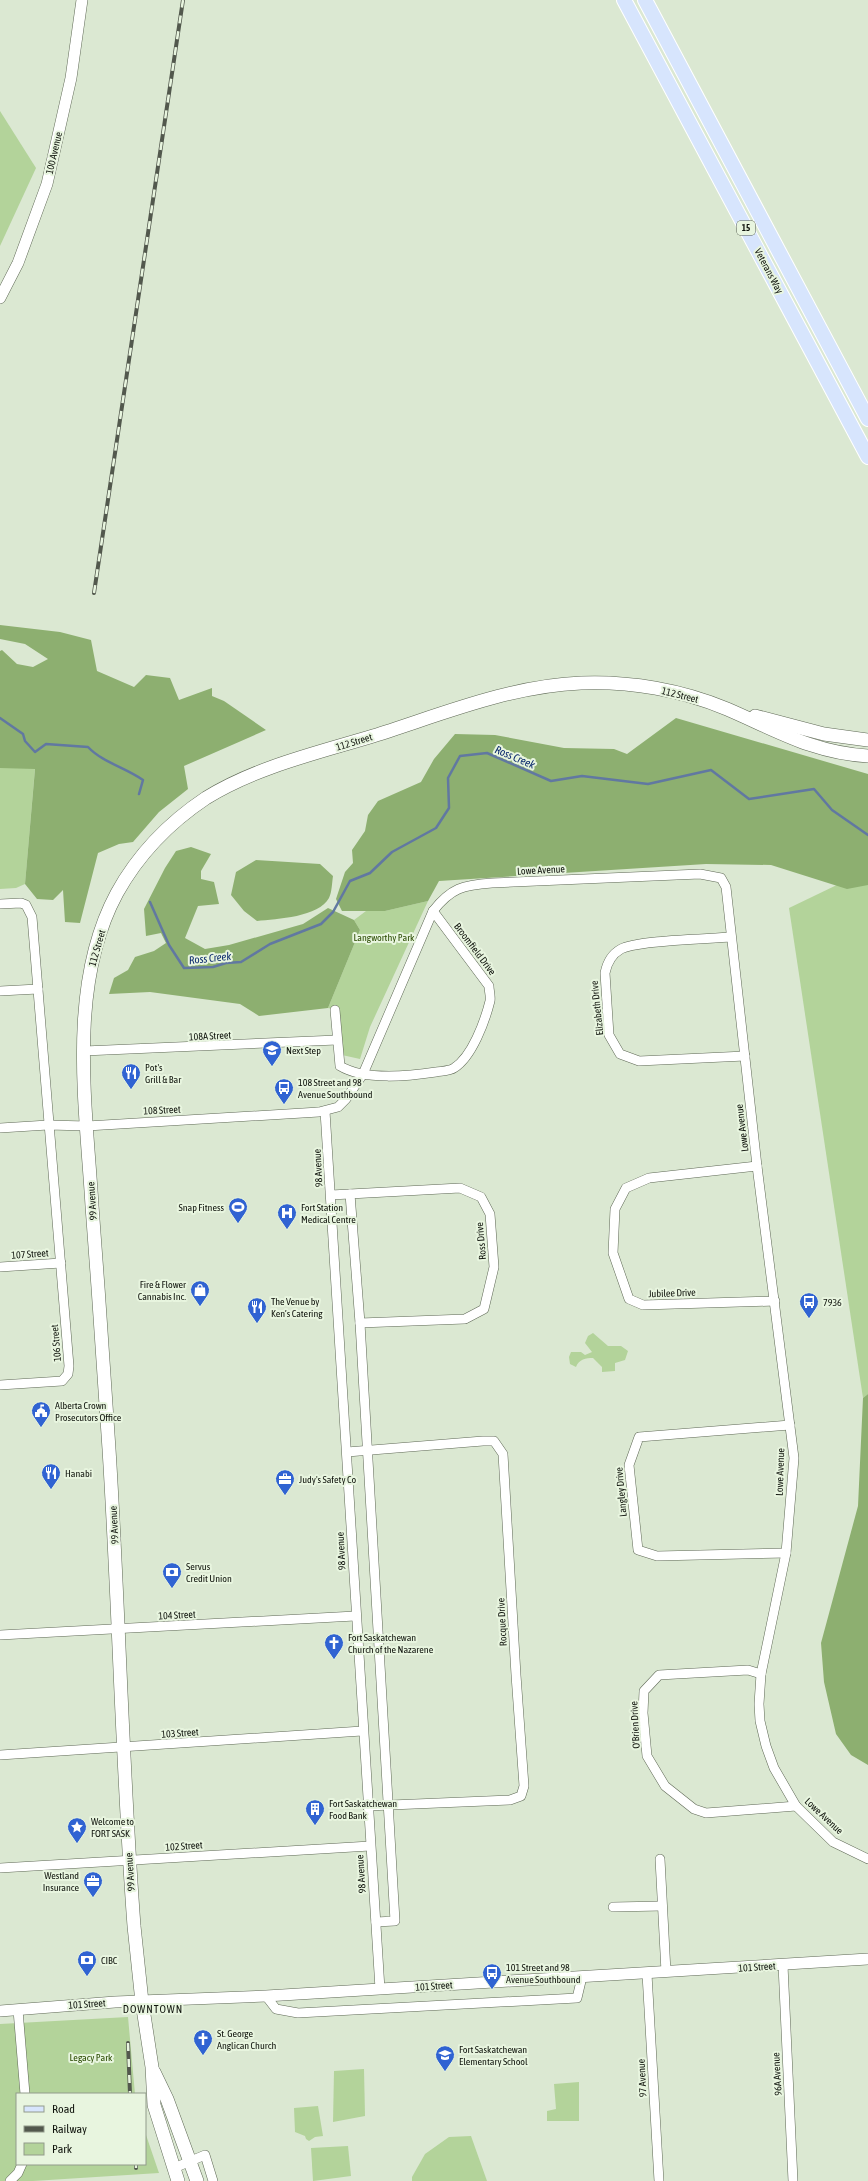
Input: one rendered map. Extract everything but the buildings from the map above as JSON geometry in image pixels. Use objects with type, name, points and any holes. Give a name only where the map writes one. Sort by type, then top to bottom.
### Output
[{"type":"main road","name":"Veterans Way","points":[[624,0],[868,457]]},
{"type":"main road","name":"Veterans Way","points":[[645,0],[868,419]]},
{"type":"main road","name":"112 Street","points":[[87,982],[100,932],[116,894],[138,861],[157,838],[209,796],[253,775],[497,697],[543,687],[584,683],[623,684],[682,694],[726,708],[824,734],[868,740]]},
{"type":"main road","name":"112 Street","points":[[726,708],[809,746],[845,754],[868,756]]},
{"type":"main road","name":"99 Avenue","points":[[87,982],[84,1008],[87,1126],[120,1630],[129,1861],[142,2002],[152,2066],[154,2106],[178,2181]]},
{"type":"main road","name":"99 Avenue","points":[[152,2066],[167,2099],[197,2181]]},
{"type":"street","name":"100 Avenue","points":[[0,298],[18,263],[47,184],[71,78],[82,0]]},
{"type":"street","name":"Lowe Avenue","points":[[325,1111],[338,1107],[346,1099],[363,1074],[433,911],[445,897],[460,887],[468,885],[706,874],[721,878],[725,883],[757,1166],[794,1458],[786,1553],[761,1674],[759,1704],[766,1746],[774,1768],[796,1806],[833,1842],[868,1859]]},
{"type":"street","points":[[0,904],[21,903],[28,908],[32,918],[38,989],[0,991]]},
{"type":"street","name":"Broomfield Drive","points":[[363,1074],[410,1076],[453,1069],[468,1054],[479,1030],[490,1000],[489,986],[433,911]]},
{"type":"street","name":"Elizabeth Drive","points":[[731,937],[635,944],[617,952],[607,964],[605,973],[609,1035],[620,1054],[639,1061],[745,1056]]},
{"type":"street","name":"106 Street","points":[[0,1385],[62,1381],[68,1374],[69,1366],[38,989]]},
{"type":"street","points":[[335,1010],[340,1066],[363,1074]]},
{"type":"street","name":"108A Street","points":[[84,1051],[337,1040]]},
{"type":"street","name":"108 Street","points":[[0,1128],[48,1125],[87,1126],[325,1111]]},
{"type":"street","name":"98 Avenue","points":[[325,1111],[347,1452],[362,1731],[380,1989]]},
{"type":"street","name":"Jubilee Drive","points":[[757,1166],[649,1178],[626,1188],[615,1209],[613,1253],[629,1299],[643,1305],[775,1301]]},
{"type":"street","name":"Ross Drive","points":[[331,1195],[460,1188],[481,1197],[490,1214],[494,1267],[484,1310],[465,1319],[360,1323]]},
{"type":"street","points":[[350,1194],[360,1323],[395,1921],[376,1922]]},
{"type":"street","name":"107 Street","points":[[0,1267],[61,1263]]},
{"type":"street","name":"Langley Drive","points":[[786,1553],[657,1556],[638,1550],[629,1465],[639,1437],[790,1425]]},
{"type":"street","name":"Rocque Drive","points":[[347,1452],[494,1441],[503,1454],[524,1786],[521,1796],[510,1800],[367,1806]]},
{"type":"street","name":"104 Street","points":[[0,1635],[120,1630],[355,1616]]},
{"type":"street","name":"O'Brien Drive","points":[[761,1674],[748,1670],[659,1675],[644,1691],[643,1713],[648,1756],[665,1786],[700,1812],[796,1806]]},
{"type":"street","name":"103 Street","points":[[0,1755],[362,1731]]},
{"type":"street","name":"102 Street","points":[[0,1868],[104,1860],[129,1861],[370,1846]]},
{"type":"street","points":[[660,1859],[666,1972]]},
{"type":"street","points":[[613,1907],[662,1906]]},
{"type":"street","name":"101 Street","points":[[0,2011],[647,1974],[868,1959]]},
{"type":"street","name":"96A Avenue","points":[[783,1965],[793,2181]]},
{"type":"street","name":"97 Avenue","points":[[647,1974],[659,2181]]},
{"type":"street","points":[[266,1996],[276,2009],[298,2013],[467,2005],[577,1998],[582,1977]]},
{"type":"street","points":[[18,2010],[25,2093]]},
{"type":"street","points":[[174,2168],[204,2155],[213,2181]]},
{"type":"street","points":[[10,2181],[18,2173],[22,2165]]},
{"type":"green space","points":[[0,111],[36,168],[0,246]]},
{"type":"green space","points":[[0,625],[60,632],[91,640],[97,671],[134,687],[146,675],[170,678],[179,700],[212,688],[212,696],[224,701],[266,730],[184,766],[188,789],[159,812],[133,842],[119,844],[98,853],[80,923],[65,922],[63,890],[53,900],[37,899],[25,884],[35,769],[0,768],[0,651],[2,650],[17,664],[33,667],[48,659],[25,644],[0,639]]},
{"type":"green space","points":[[676,718],[868,774],[868,885],[847,889],[771,865],[706,864],[439,881],[428,901],[385,911],[342,911],[336,899],[345,872],[353,863],[352,850],[365,831],[368,815],[378,801],[421,782],[434,759],[455,734],[495,735],[564,748],[614,749],[627,754]]},
{"type":"green space","points":[[0,768],[35,768],[25,884],[16,888],[0,889]]},
{"type":"green space","points":[[191,847],[211,854],[201,871],[201,879],[214,882],[219,904],[198,906],[185,938],[205,949],[229,945],[303,924],[328,908],[354,920],[360,930],[328,1008],[259,1016],[240,1004],[150,992],[109,994],[114,978],[128,970],[135,957],[154,951],[166,943],[161,933],[146,936],[144,909],[165,868],[176,851]]},
{"type":"green space","points":[[256,860],[320,864],[333,876],[329,898],[324,904],[307,913],[286,918],[257,921],[244,911],[231,895],[236,872]]},
{"type":"green space","points":[[868,870],[868,1394],[863,1398],[789,908]]},
{"type":"green space","name":"Langworthy Park","points":[[428,901],[370,1027],[360,1059],[342,1055],[337,1010],[328,1008],[360,930],[354,920],[366,911],[385,911]]},
{"type":"green space","points":[[593,1333],[608,1346],[621,1346],[628,1351],[625,1360],[615,1363],[615,1371],[602,1372],[602,1367],[593,1358],[581,1361],[576,1367],[570,1364],[569,1357],[571,1352],[581,1352],[585,1355],[592,1352],[585,1343],[588,1336]]},
{"type":"green space","points":[[868,1394],[868,1765],[851,1755],[836,1734],[824,1682],[821,1643],[858,1506],[863,1398]]},
{"type":"green space","name":"Legacy Park","points":[[128,2017],[135,2093],[16,2093],[16,2165],[146,2165],[146,2135],[159,2173],[33,2181],[0,2181],[0,2024]]},
{"type":"green space","points":[[364,2069],[365,2116],[333,2122],[334,2071]]},
{"type":"green space","points":[[579,2082],[579,2121],[547,2121],[547,2111],[556,2109],[554,2084]]},
{"type":"green space","points":[[318,2106],[323,2136],[315,2137],[309,2141],[305,2136],[295,2132],[294,2108]]},
{"type":"green space","points":[[471,2136],[487,2181],[412,2181],[412,2177],[425,2154],[449,2137]]},
{"type":"green space","points":[[348,2146],[351,2176],[313,2181],[311,2148]]},
{"type":"waterway","name":"Ross Creek","points":[[0,718],[23,734],[25,741],[35,752],[46,744],[88,747],[100,757],[143,780],[139,794]]},
{"type":"waterway","name":"Ross Creek","points":[[150,902],[169,945],[184,968],[213,967],[226,963],[241,962],[270,944],[321,924],[333,912],[350,881],[370,873],[392,852],[436,828],[449,808],[448,778],[460,756],[487,753],[551,781],[582,776],[648,784],[711,770],[749,799],[814,789],[832,810],[868,835]]},
{"type":"railway","points":[[94,593],[183,0]]},
{"type":"railway","points":[[128,2043],[130,2093]]},
{"type":"place","name":"Next Step","points":[[272,1067]]},
{"type":"place","name":"Pot's Grill & Bar","points":[[131,1090]]},
{"type":"place","name":"108 Street and 98 Avenue Southbound","points":[[284,1105]]},
{"type":"place","name":"Snap Fitness","points":[[238,1224]]},
{"type":"place","name":"Fort Station Medical Centre","points":[[287,1230]]},
{"type":"place","name":"Fire & Flower Cannabis Inc.","points":[[200,1307]]},
{"type":"place","name":"7936","points":[[809,1319]]},
{"type":"place","name":"The Venue by Ken’s Catering","points":[[257,1324]]},
{"type":"place","name":"Alberta Crown Prosecutors Office","points":[[41,1428]]},
{"type":"place","name":"Hanabi","points":[[51,1490]]},
{"type":"place","name":"Judy's Safety Co","points":[[285,1496]]},
{"type":"place","name":"Servus Credit Union","points":[[172,1589]]},
{"type":"place","name":"Fort Saskatchewan Church of the Nazarene","points":[[334,1660]]},
{"type":"place","name":"Fort Saskatchewan Food Bank","points":[[315,1826]]},
{"type":"place","name":"Welcome to FORT SASK","points":[[77,1844]]},
{"type":"place","name":"Westland Insurance","points":[[93,1898]]},
{"type":"place","name":"CIBC","points":[[87,1977]]},
{"type":"place","name":"101 Street and 98 Avenue Southbound","points":[[492,1990]]},
{"type":"place","name":"St. George Anglican Church","points":[[203,2056]]},
{"type":"place","name":"Fort Saskatchewan Elementary School","points":[[445,2072]]},
{"type":"district","name":"DOWNTOWN","points":[[153,2009]]}]
